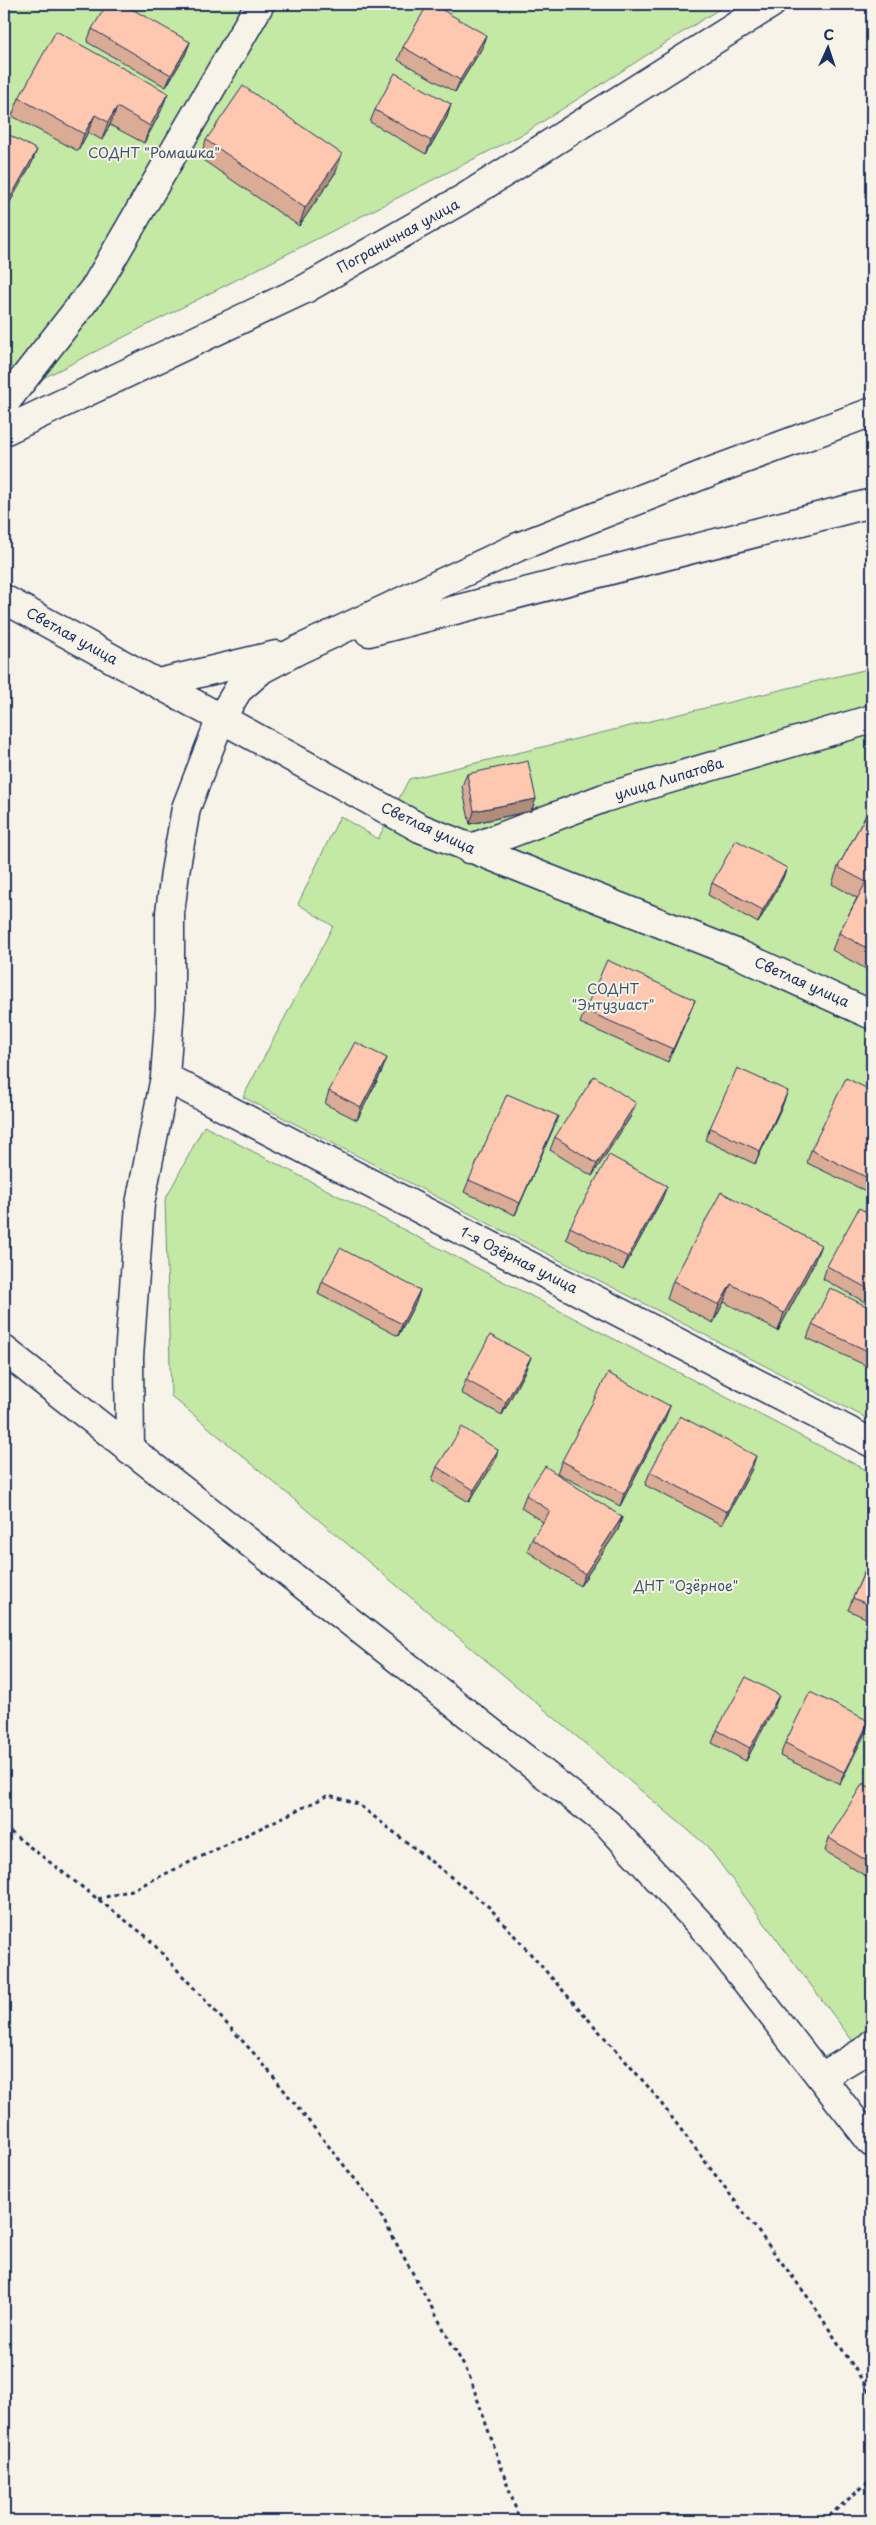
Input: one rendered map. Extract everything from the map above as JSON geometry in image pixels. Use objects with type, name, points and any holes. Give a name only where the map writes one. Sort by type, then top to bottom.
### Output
[{"type":"street","points":[[4,404],[96,286],[260,4]]},
{"type":"street","name":"Пограничная улица","points":[[4,431],[314,284],[461,200],[771,4]]},
{"type":"street","points":[[130,1451],[129,1357],[140,1204],[166,1077],[170,1008],[170,913],[175,872],[186,808],[222,718],[238,690],[262,669],[298,650],[518,547],[715,470],[872,412]]},
{"type":"street","points":[[158,683],[298,650],[872,503]]},
{"type":"street","name":"Светлая улица","points":[[4,598],[420,828],[738,954],[872,1015]]},
{"type":"street","name":"улица Липатова","points":[[469,849],[604,798],[872,719]]},
{"type":"street","name":"1-я Озёрная улица","points":[[166,1077],[872,1443]]},
{"type":"street","points":[[4,1350],[130,1451],[266,1554],[608,1824],[710,1935],[872,2143]]},
{"type":"street","points":[[821,2077],[866,2050],[872,2044]]},
{"type":"path","points":[[98,1899],[132,1890],[329,1795],[358,1804],[489,1908],[651,2090],[810,2300],[872,2395]]},
{"type":"path","points":[[4,1827],[147,1937],[254,2053],[374,2203],[469,2375],[520,2521]]},
{"type":"path","points":[[824,2521],[872,2479]]},
{"type":"green space","name":"СОДНТ \"Ромашка\"","points":[[4,4],[727,4],[523,134],[4,398]]},
{"type":"green space","name":"СОДНТ \"Энтузиаст\"","points":[[872,668],[872,1421],[243,1097],[333,926],[298,904],[340,816],[378,839],[409,779]]},
{"type":"green space","name":"ДНТ \"Озёрное\"","points":[[204,1126],[872,1473],[872,2067],[707,1846],[171,1396],[165,1200]]},
{"type":"building","points":[[107,4],[123,4],[190,42],[171,75],[92,29]]},
{"type":"building","points":[[428,4],[432,4],[486,35],[460,80],[403,47]]},
{"type":"building","points":[[56,31],[168,93],[150,126],[117,107],[108,122],[95,115],[84,134],[19,98]]},
{"type":"building","points":[[395,73],[451,104],[431,141],[375,110]]},
{"type":"building","points":[[243,86],[342,154],[305,208],[206,140]]},
{"type":"building","points":[[4,132],[37,150],[4,209]]},
{"type":"building","points":[[4,243],[8,246],[4,253]]},
{"type":"building","points":[[528,761],[536,799],[474,811],[467,774]]},
{"type":"building","points":[[872,804],[872,951],[839,933],[866,882],[838,867]]},
{"type":"building","points":[[736,840],[787,868],[763,910],[712,883]]},
{"type":"building","points":[[607,960],[695,1000],[673,1049],[585,1010]]},
{"type":"building","points":[[355,1042],[387,1058],[361,1107],[329,1091]]},
{"type":"building","points":[[737,1068],[788,1091],[760,1151],[710,1128]]},
{"type":"building","points":[[594,1076],[636,1103],[597,1164],[555,1137]]},
{"type":"building","points":[[846,1078],[872,1091],[872,1180],[811,1150]]},
{"type":"building","points":[[507,1094],[558,1116],[520,1203],[469,1180]]},
{"type":"building","points":[[609,1155],[667,1186],[628,1257],[570,1227]]},
{"type":"building","points":[[721,1192],[821,1245],[784,1313],[731,1284],[719,1305],[673,1281]]},
{"type":"building","points":[[859,1208],[872,1215],[872,1291],[827,1266]]},
{"type":"building","points":[[340,1248],[420,1290],[402,1324],[322,1282]]},
{"type":"building","points":[[830,1288],[872,1309],[872,1353],[812,1325]]},
{"type":"building","points":[[490,1335],[531,1357],[506,1402],[466,1380]]},
{"type":"building","points":[[608,1373],[670,1406],[624,1494],[562,1461]]},
{"type":"building","points":[[680,1416],[756,1456],[727,1512],[650,1472]]},
{"type":"building","points":[[462,1427],[498,1450],[474,1490],[437,1467]]},
{"type":"building","points":[[545,1466],[622,1517],[585,1574],[532,1539],[550,1511],[526,1495]]},
{"type":"building","points":[[872,1554],[872,1606],[853,1598]]},
{"type":"building","points":[[746,1677],[779,1695],[750,1748],[717,1730]]},
{"type":"building","points":[[810,1692],[869,1721],[844,1772],[785,1743]]},
{"type":"building","points":[[863,1783],[872,1789],[872,1864],[829,1838]]}]
